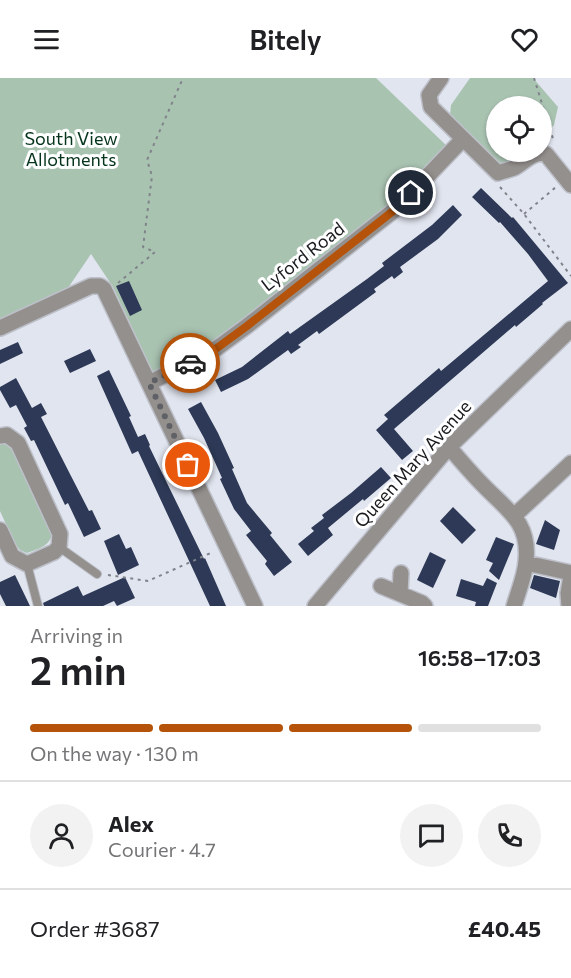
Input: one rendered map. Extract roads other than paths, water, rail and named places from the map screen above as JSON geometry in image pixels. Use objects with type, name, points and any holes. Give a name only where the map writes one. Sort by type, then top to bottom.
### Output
[{"type":"street","points":[[441,78],[429,95],[431,107],[498,173],[513,169],[534,155],[542,153],[546,154],[568,182]]},
{"type":"street","name":"Lyford Road","points":[[149,383],[217,348],[303,282],[397,208],[463,139]]},
{"type":"street","points":[[0,328],[85,288],[99,284],[149,383],[255,606]]},
{"type":"street","name":"Queen Mary Avenue","points":[[315,606],[449,447],[571,329]]},
{"type":"street","points":[[0,436],[7,435],[18,443],[60,534],[59,547],[54,552],[27,564],[12,556],[0,530]]},
{"type":"street","points":[[449,447],[482,484],[515,515],[524,536],[526,563],[514,606]]},
{"type":"street","points":[[515,515],[571,463]]},
{"type":"street","points":[[526,563],[571,575],[568,593],[569,606]]},
{"type":"street","points":[[400,593],[401,573]]},
{"type":"street","points":[[381,586],[425,606]]},
{"type":"lane","points":[[59,547],[97,574]]},
{"type":"lane","points":[[27,564],[38,606]]},
{"type":"park label","name":"South View Allotments","points":[[71,149]]}]
